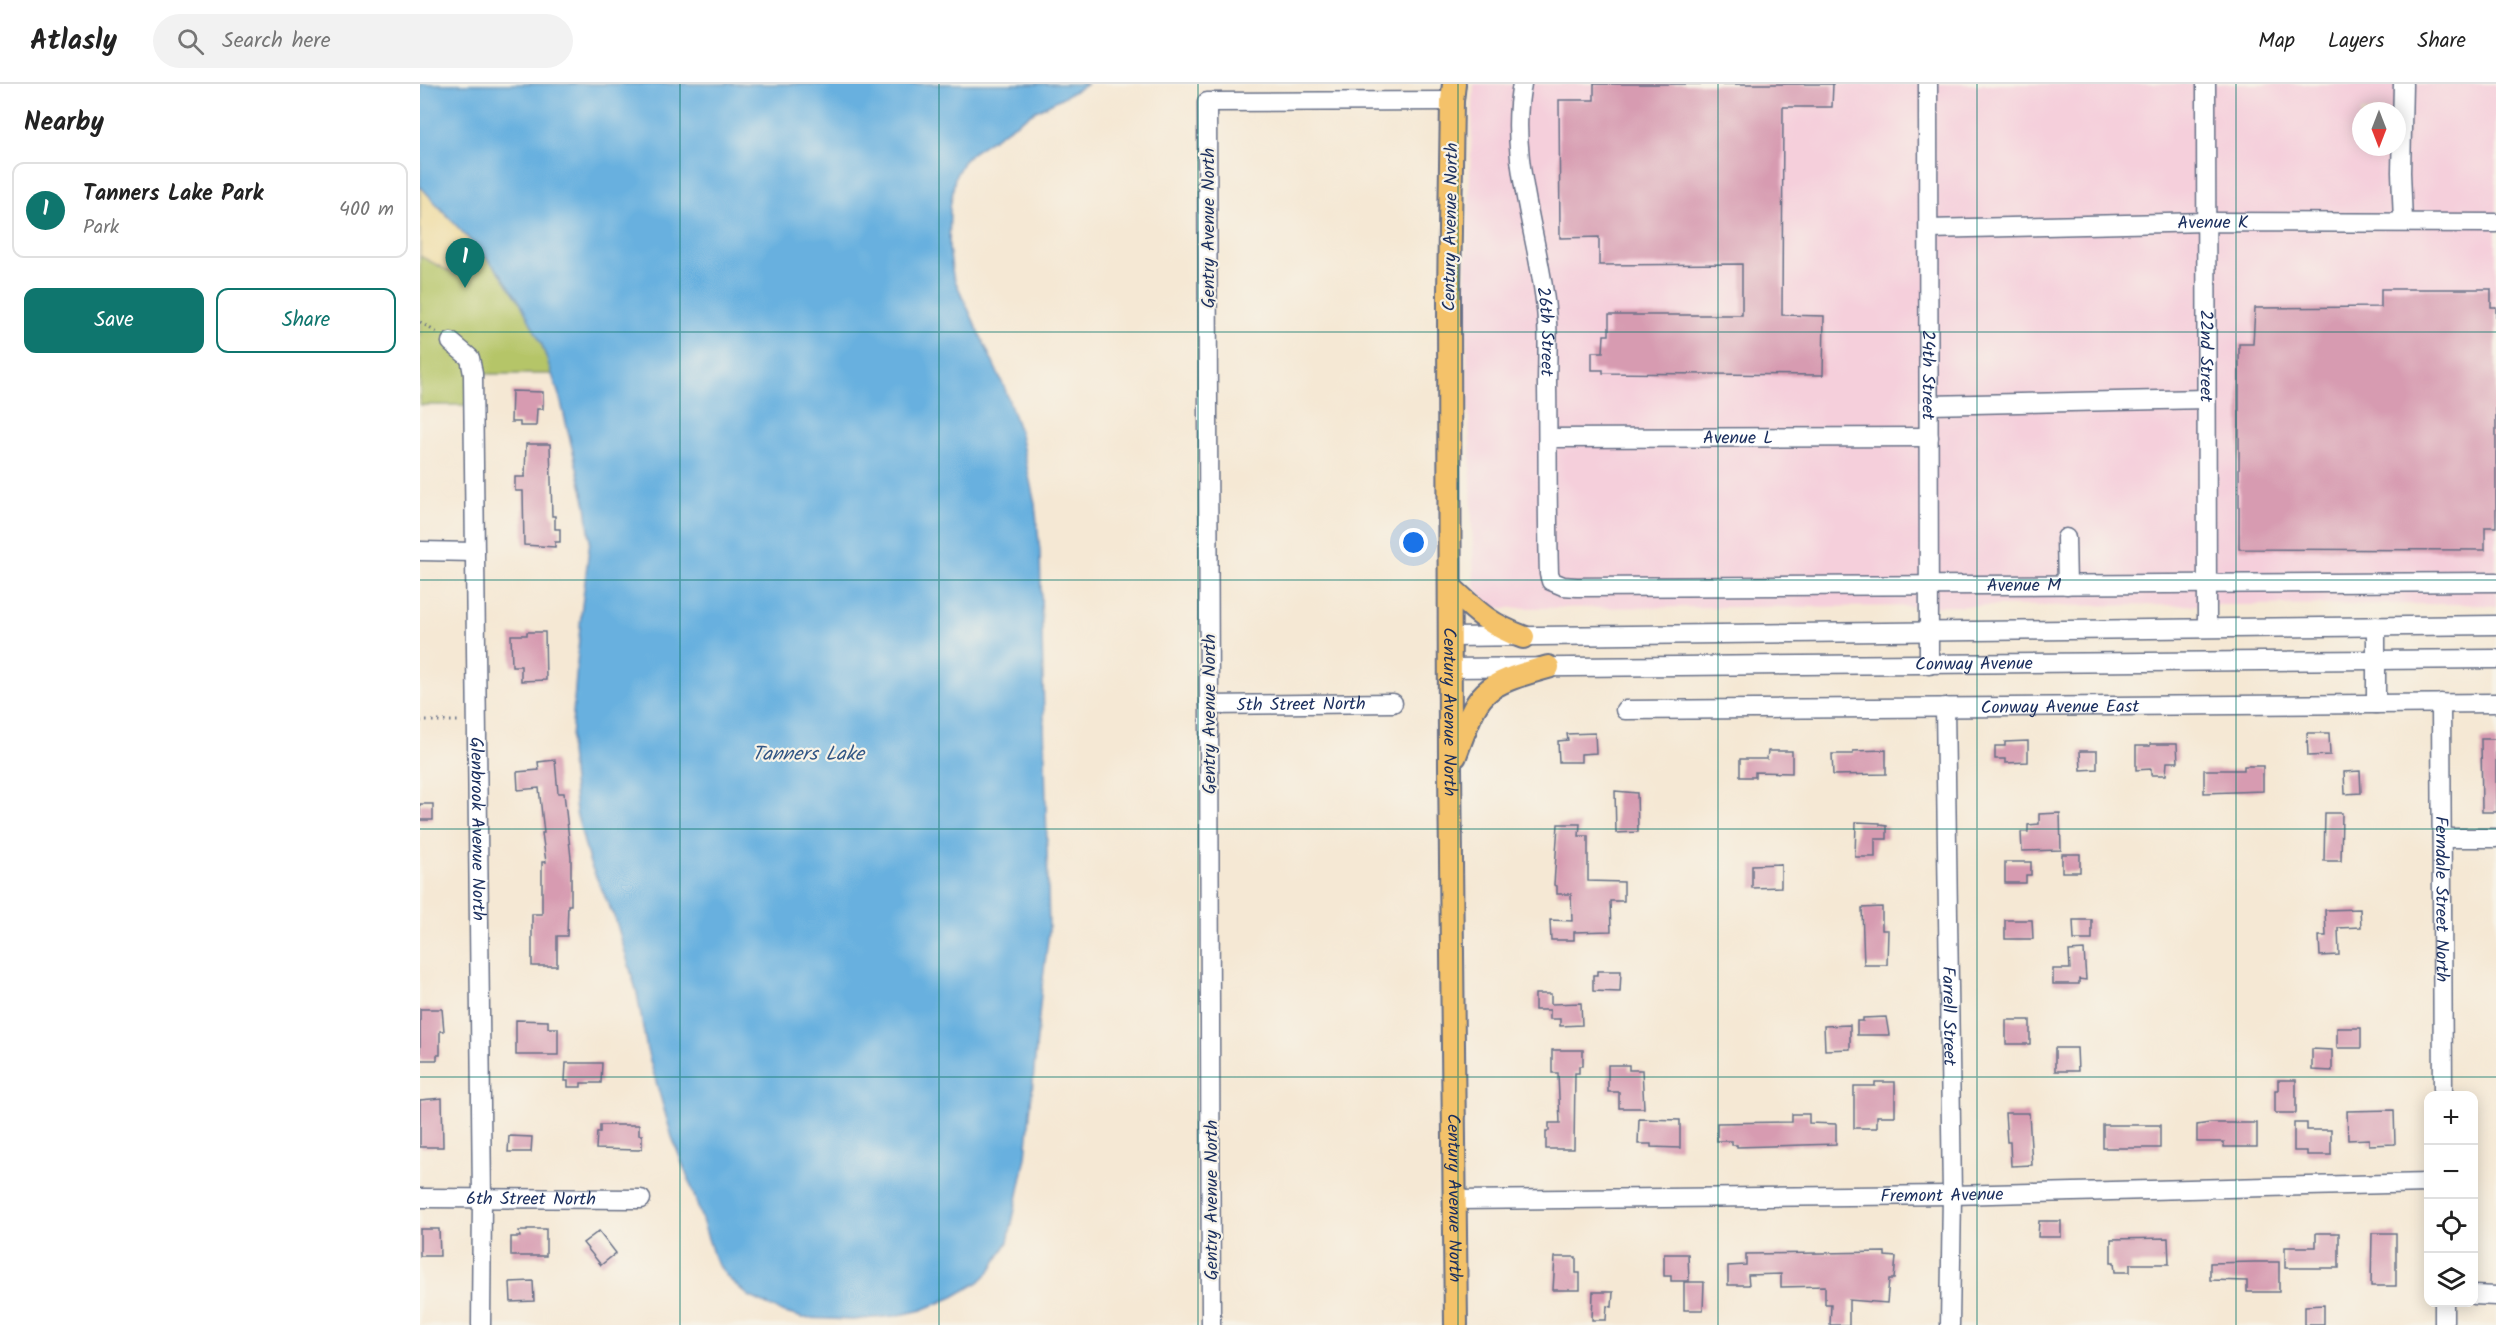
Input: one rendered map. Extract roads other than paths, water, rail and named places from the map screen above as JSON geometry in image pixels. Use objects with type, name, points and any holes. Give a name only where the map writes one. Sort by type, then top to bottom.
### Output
[{"type":"main road","name":"Century Avenue North","points":[[1452,90],[1449,293],[1450,768],[1456,1325]]},
{"type":"main road","points":[[1450,587],[1480,616],[1499,628],[1523,637]]},
{"type":"main road","points":[[1450,768],[1473,708],[1481,696],[1504,680],[1548,667]]},
{"type":"street","name":"26th Street","points":[[1522,84],[1517,125],[1520,160],[1541,272],[1546,312],[1547,508],[1551,581]]},
{"type":"street","name":"24th Street","points":[[1928,84],[1929,665]]},
{"type":"street","name":"22nd Street","points":[[2206,84],[2205,583],[2207,627]]},
{"type":"street","points":[[2403,84],[2401,172],[2403,222]]},
{"type":"street","points":[[1308,93],[1452,90]]},
{"type":"street","name":"Gentry Avenue North","points":[[1211,1325],[1207,102],[1308,93]]},
{"type":"street","name":"Avenue K","points":[[1929,229],[2206,222],[2496,222]]},
{"type":"street","name":"Glenbrook Avenue North","points":[[451,342],[465,352],[473,369],[482,1197],[481,1325]]},
{"type":"street","points":[[1930,405],[2206,399]]},
{"type":"street","name":"Avenue L","points":[[1548,438],[1929,437]]},
{"type":"street","points":[[2066,538],[2067,585]]},
{"type":"street","points":[[420,551],[475,552]]},
{"type":"street","name":"Avenue M","points":[[1551,581],[1563,586],[1577,587],[1929,587],[2496,582]]},
{"type":"street","name":"Conway Avenue","points":[[1450,637],[2496,625]]},
{"type":"street","points":[[2376,626],[2376,704]]},
{"type":"street","name":"Conway Avenue","points":[[1450,668],[2496,659]]},
{"type":"street","name":"5th Street North","points":[[1209,705],[1393,703]]},
{"type":"street","name":"Conway Avenue East","points":[[1624,710],[2496,703]]},
{"type":"street","name":"Ferndale Street North","points":[[2441,704],[2443,1091]]},
{"type":"street","name":"Farrell Street","points":[[1945,707],[1952,1195],[1950,1325]]},
{"type":"street","points":[[2442,838],[2496,838]]},
{"type":"street","name":"Fremont Avenue","points":[[1456,1200],[1952,1195],[2424,1183]]},
{"type":"street","name":"6th Street North","points":[[420,1198],[641,1198]]},
{"type":"street","points":[[2478,1295],[2496,1296]]},
{"type":"street","points":[[2444,1307],[2444,1325]]},
{"type":"water","name":"Tanners Lake","points":[[420,84],[1088,84],[1032,113],[973,152],[963,162],[955,177],[950,208],[949,248],[953,276],[1005,389],[1019,430],[1035,504],[1040,551],[1049,931],[1026,1157],[1008,1242],[990,1271],[979,1282],[953,1297],[922,1310],[895,1316],[853,1320],[803,1318],[782,1312],[749,1296],[728,1278],[715,1260],[672,1137],[647,1050],[637,993],[616,921],[589,861],[576,812],[570,751],[581,614],[590,540],[586,505],[560,398],[542,345],[520,302],[501,274],[420,186]]},
{"type":"place","name":"Tanners Lake Park","points":[[465,288]]}]
